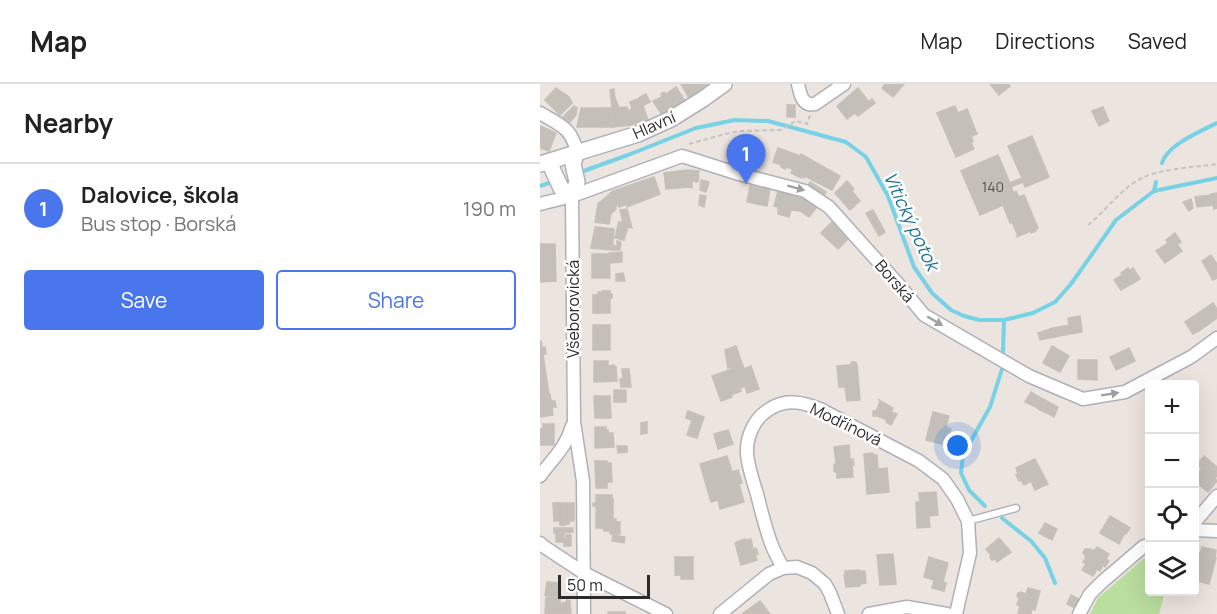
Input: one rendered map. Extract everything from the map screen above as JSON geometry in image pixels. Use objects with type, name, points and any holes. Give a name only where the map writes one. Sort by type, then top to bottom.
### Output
[{"type":"street","name":"Hlavní","points":[[548,165],[575,158],[671,119],[724,84]]},
{"type":"street","points":[[798,84],[801,97],[806,104],[811,105],[844,84]]},
{"type":"street","points":[[540,113],[566,129],[574,139],[575,158],[570,189]]},
{"type":"street","points":[[540,204],[570,189],[682,156]]},
{"type":"street","name":"Borská","points":[[682,156],[805,191],[829,207],[924,315],[1029,376],[1083,399],[1125,392],[1191,357],[1217,338]]},
{"type":"street","points":[[548,165],[570,189]]},
{"type":"street","name":"Všeborovická","points":[[570,189],[574,422],[583,481],[584,614]]},
{"type":"street","name":"Modřínová","points":[[783,568],[771,545],[750,471],[747,453],[748,437],[761,414],[772,406],[786,402],[804,403],[919,461],[943,479],[968,521],[970,553],[956,614]]},
{"type":"street","name":"Všeborovická","points":[[540,476],[569,439],[574,422]]},
{"type":"street","points":[[1199,517],[1217,496]]},
{"type":"street","points":[[1199,531],[1217,531]]},
{"type":"street","points":[[541,546],[584,573],[666,614]]},
{"type":"street","points":[[1079,614],[1089,594],[1145,546]]},
{"type":"street","points":[[720,614],[769,574],[783,568],[797,567],[818,577],[830,593],[838,614]]},
{"type":"street","points":[[869,614],[907,607],[947,614]]},
{"type":"lane","points":[[968,521],[1016,508]]},
{"type":"path","points":[[682,156],[685,146],[704,140],[740,131],[781,130],[796,121],[807,124]]},
{"type":"path","points":[[1088,225],[1124,190],[1141,178],[1155,173],[1217,164]]},
{"type":"green space","points":[[1145,557],[1145,596],[1164,596],[1159,614],[1090,614],[1098,598]]},
{"type":"building","points":[[681,84],[712,84],[689,98]]},
{"type":"building","points":[[885,84],[904,84],[893,97],[882,88]]},
{"type":"building","points":[[990,84],[1008,84],[1010,86],[999,95]]},
{"type":"building","points":[[676,87],[685,101],[662,115],[653,101],[662,97],[661,94],[664,92],[666,94]]},
{"type":"building","points":[[556,88],[569,97],[572,103],[560,115],[545,100]]},
{"type":"building","points":[[858,88],[869,102],[872,99],[875,103],[858,116],[855,113],[847,119],[837,106]]},
{"type":"building","points":[[614,89],[615,98],[611,98],[610,90]]},
{"type":"building","points":[[646,94],[650,102],[644,105],[640,97]]},
{"type":"building","points":[[611,98],[615,98],[619,108],[612,108]]},
{"type":"building","points":[[640,98],[648,120],[632,125],[628,111],[632,109],[630,102]]},
{"type":"building","points":[[787,105],[795,105],[795,117],[787,117]]},
{"type":"building","points":[[574,106],[577,108],[566,119],[563,117]]},
{"type":"building","points":[[955,106],[958,113],[967,109],[977,134],[971,136],[974,149],[956,157],[937,113]]},
{"type":"building","points":[[627,107],[632,125],[612,127],[612,108]]},
{"type":"building","points":[[1103,107],[1109,121],[1099,126],[1092,111]]},
{"type":"building","points":[[577,108],[576,115],[570,122],[566,119]]},
{"type":"building","points":[[581,108],[602,108],[602,127],[577,127]]},
{"type":"building","points":[[602,108],[612,108],[612,127],[602,127]]},
{"type":"building","points":[[540,126],[556,133],[549,151],[540,148]]},
{"type":"building","points":[[1032,136],[1049,177],[1025,187],[1023,182],[1011,187],[1019,197],[1024,195],[1038,228],[1036,231],[1016,237],[1018,236],[1003,205],[980,215],[961,171],[998,155],[1010,183],[1022,178],[1008,146]]},
{"type":"building","points":[[778,148],[800,156],[793,169],[785,167],[785,169],[773,162]]},
{"type":"building","points":[[801,154],[822,166],[814,181],[805,176],[804,178],[793,169]]},
{"type":"building","points":[[822,166],[840,176],[832,190],[814,181]]},
{"type":"building","points":[[793,169],[802,175],[801,178],[791,173]]},
{"type":"building","points":[[699,171],[698,182],[692,181],[692,188],[666,189],[664,173]]},
{"type":"building","points":[[654,177],[660,194],[627,207],[627,204],[619,207],[613,191]]},
{"type":"building","points":[[701,180],[709,182],[706,192],[700,190]]},
{"type":"building","points":[[847,181],[860,201],[850,210],[835,193]]},
{"type":"building","points":[[810,182],[826,192],[823,197],[807,187]]},
{"type":"building","points":[[750,186],[770,189],[767,206],[747,202]]},
{"type":"building","points":[[613,191],[618,204],[611,214],[609,224],[595,222],[598,204]]},
{"type":"building","points":[[778,191],[804,198],[816,208],[809,217],[800,211],[791,210],[789,217],[778,214],[778,207],[774,206]]},
{"type":"building","points":[[1217,193],[1217,208],[1214,209],[1211,194]]},
{"type":"building","points":[[700,195],[706,196],[704,207],[699,205]]},
{"type":"building","points":[[1211,195],[1213,205],[1197,207],[1195,197]]},
{"type":"building","points":[[1191,199],[1193,208],[1189,211],[1183,202]]},
{"type":"building","points":[[627,209],[632,228],[618,225],[619,222],[623,223],[620,210]]},
{"type":"building","points":[[873,210],[885,232],[879,236],[866,213]]},
{"type":"building","points":[[833,221],[850,237],[838,249],[821,233]]},
{"type":"building","points":[[618,225],[628,227],[624,240],[615,238]]},
{"type":"building","points":[[595,227],[614,229],[612,250],[591,248]]},
{"type":"building","points":[[1175,233],[1181,242],[1177,244],[1182,251],[1165,263],[1156,251],[1168,243],[1166,240]]},
{"type":"building","points":[[617,241],[621,242],[620,250],[612,250],[612,245],[617,246]]},
{"type":"building","points":[[540,244],[555,244],[556,281],[540,282]]},
{"type":"building","points":[[622,252],[622,262],[609,263],[609,253]]},
{"type":"building","points":[[592,254],[609,254],[610,278],[592,278]]},
{"type":"building","points":[[1211,255],[1217,264],[1217,278],[1213,280],[1202,261]]},
{"type":"building","points":[[1128,268],[1130,271],[1133,268],[1140,279],[1121,290],[1114,280]]},
{"type":"building","points":[[623,273],[625,281],[616,281],[616,274]]},
{"type":"building","points":[[610,291],[612,294],[610,313],[593,313],[593,295],[598,295],[598,292]]},
{"type":"building","points":[[1213,303],[1217,309],[1217,318],[1199,331],[1191,318]]},
{"type":"building","points":[[1080,316],[1081,323],[1069,325],[1068,318]]},
{"type":"building","points":[[1191,318],[1199,331],[1193,334],[1185,322]]},
{"type":"building","points":[[1081,323],[1082,332],[1055,337],[1053,328]]},
{"type":"building","points":[[593,325],[610,325],[610,350],[593,350]]},
{"type":"building","points":[[1053,328],[1055,337],[1040,340],[1038,333]]},
{"type":"building","points":[[540,341],[542,347],[545,347],[546,354],[540,354]]},
{"type":"building","points":[[736,346],[744,369],[751,366],[759,389],[747,393],[745,386],[740,388],[741,391],[731,395],[732,397],[721,401],[712,376],[732,369],[728,368],[725,350]]},
{"type":"building","points":[[1052,346],[1069,356],[1060,372],[1043,363]]},
{"type":"building","points":[[1129,348],[1135,361],[1116,370],[1110,357]]},
{"type":"building","points":[[540,354],[543,354],[545,368],[540,369]]},
{"type":"building","points":[[1078,360],[1097,360],[1097,380],[1078,379]]},
{"type":"building","points":[[594,361],[608,361],[608,366],[614,365],[617,381],[594,382]]},
{"type":"building","points":[[852,362],[857,364],[860,400],[847,401],[845,387],[839,387],[837,366],[850,365]]},
{"type":"building","points":[[545,368],[548,388],[540,390],[540,369]]},
{"type":"building","points":[[622,369],[629,369],[631,387],[621,387]]},
{"type":"building","points":[[548,388],[549,394],[540,395],[540,390]]},
{"type":"building","points":[[614,390],[626,390],[626,396],[614,397]]},
{"type":"building","points":[[1031,392],[1039,397],[1034,406],[1025,402]]},
{"type":"building","points":[[550,394],[551,401],[555,401],[556,407],[552,407],[553,415],[540,417],[540,395]]},
{"type":"building","points":[[594,396],[610,396],[611,418],[595,418]]},
{"type":"building","points":[[626,396],[626,402],[614,402],[614,397]]},
{"type":"building","points":[[1039,397],[1045,400],[1040,410],[1034,406]]},
{"type":"building","points":[[879,400],[893,408],[891,412],[897,414],[891,425],[886,422],[887,420],[873,416]]},
{"type":"building","points":[[1045,400],[1052,404],[1047,413],[1040,410]]},
{"type":"building","points":[[1052,404],[1058,407],[1054,417],[1047,413]]},
{"type":"building","points":[[688,411],[704,417],[697,438],[687,435],[692,420],[686,418]]},
{"type":"building","points":[[933,412],[949,416],[946,427],[951,429],[948,442],[943,441],[942,444],[926,440]]},
{"type":"building","points":[[647,422],[647,433],[641,434],[641,423]]},
{"type":"building","points":[[543,424],[554,424],[554,445],[540,445],[540,429],[543,429]]},
{"type":"building","points":[[595,427],[606,427],[608,433],[613,433],[614,447],[595,448]]},
{"type":"building","points":[[728,430],[733,444],[718,449],[714,434]]},
{"type":"building","points":[[849,445],[850,460],[853,459],[854,465],[852,465],[853,477],[837,478],[837,473],[834,471],[836,463],[834,447]]},
{"type":"building","points":[[617,446],[627,446],[627,452],[618,453]]},
{"type":"building","points":[[864,454],[877,455],[878,469],[887,468],[889,492],[867,494]]},
{"type":"building","points":[[727,456],[732,472],[738,470],[744,502],[720,509],[718,500],[711,502],[700,464]]},
{"type":"building","points":[[1204,456],[1217,467],[1215,478],[1217,481],[1208,492],[1199,485],[1199,472],[1202,468],[1199,462]]},
{"type":"building","points":[[1035,459],[1048,484],[1035,490],[1031,481],[1024,485],[1021,480],[1019,481],[1016,468]]},
{"type":"building","points":[[595,461],[611,463],[612,482],[607,482],[607,488],[596,488]]},
{"type":"building","points":[[936,492],[938,515],[929,516],[930,527],[917,528],[916,502],[920,502],[919,493]]},
{"type":"building","points":[[596,495],[612,495],[613,513],[596,513],[596,506],[593,506],[593,503],[596,503]]},
{"type":"building","points":[[553,503],[564,503],[564,525],[560,525],[560,521],[554,521]]},
{"type":"building","points":[[564,503],[574,503],[574,521],[569,521],[569,524],[564,525]]},
{"type":"building","points":[[596,513],[613,513],[613,519],[620,522],[620,534],[610,534],[610,531],[604,531],[603,528],[596,528]]},
{"type":"building","points":[[1110,516],[1130,528],[1119,544],[1100,533]]},
{"type":"building","points":[[1045,523],[1057,529],[1052,540],[1039,533]]},
{"type":"building","points":[[554,528],[564,528],[564,533],[554,533]]},
{"type":"building","points":[[564,528],[573,528],[573,532],[564,533]]},
{"type":"building","points":[[556,533],[564,533],[564,542],[556,542]]},
{"type":"building","points":[[566,535],[571,535],[571,546],[564,546]]},
{"type":"building","points":[[613,535],[625,537],[624,543],[612,541]]},
{"type":"building","points":[[999,538],[1011,552],[997,562],[995,559],[992,560],[986,549]]},
{"type":"building","points":[[751,539],[753,549],[756,548],[758,554],[755,554],[757,560],[741,565],[735,543]]},
{"type":"building","points":[[1097,547],[1109,554],[1106,559],[1109,561],[1100,571],[1097,569],[1093,576],[1082,570],[1086,563],[1083,562],[1086,557],[1083,553],[1085,549],[1094,551]]},
{"type":"building","points":[[1202,547],[1216,550],[1215,558],[1200,554]]},
{"type":"building","points":[[1199,553],[1216,558],[1209,584],[1199,581]]},
{"type":"building","points":[[893,554],[896,584],[880,585],[877,555]]},
{"type":"building","points":[[675,557],[693,557],[693,579],[681,579],[681,575],[675,575]]},
{"type":"building","points":[[929,557],[948,563],[943,582],[946,583],[944,591],[932,588],[934,580],[924,577]]},
{"type":"building","points":[[859,570],[860,586],[846,587],[845,571]]},
{"type":"building","points":[[859,571],[865,571],[866,583],[860,584]]},
{"type":"building","points":[[547,582],[560,583],[559,596],[545,595]]},
{"type":"building","points":[[1028,588],[1040,591],[1035,610],[1032,609],[1031,614],[1018,614],[1020,606],[1017,605],[1018,593],[1026,594]]},
{"type":"building","points":[[1071,595],[1079,599],[1075,608],[1067,604]]},
{"type":"building","points":[[546,597],[560,597],[560,603],[570,601],[571,614],[545,614]]},
{"type":"building","points":[[760,601],[770,614],[742,614]]},
{"type":"building","points":[[608,612],[625,612],[625,614],[608,614]]},
{"type":"waterway","name":"Vitický potok","points":[[578,173],[696,128],[735,120],[768,121],[846,142],[866,157],[888,196],[914,267],[932,293],[951,310],[979,320],[1004,320],[1033,313],[1055,302],[1071,284],[1116,220],[1154,191],[1217,178]]},
{"type":"waterway","points":[[1162,163],[1170,150],[1194,134],[1217,123]]},
{"type":"waterway","name":"Vitický potok","points":[[540,186],[554,181]]},
{"type":"waterway","points":[[1154,191],[1156,182]]},
{"type":"waterway","points":[[1003,353],[1004,320]]},
{"type":"waterway","points":[[985,506],[969,490],[961,473],[963,455],[990,407],[1003,366]]},
{"type":"waterway","points":[[1002,518],[1031,541],[1045,558],[1055,583]]},
{"type":"place","name":"Dalovice, škola","points":[[746,184]]}]
